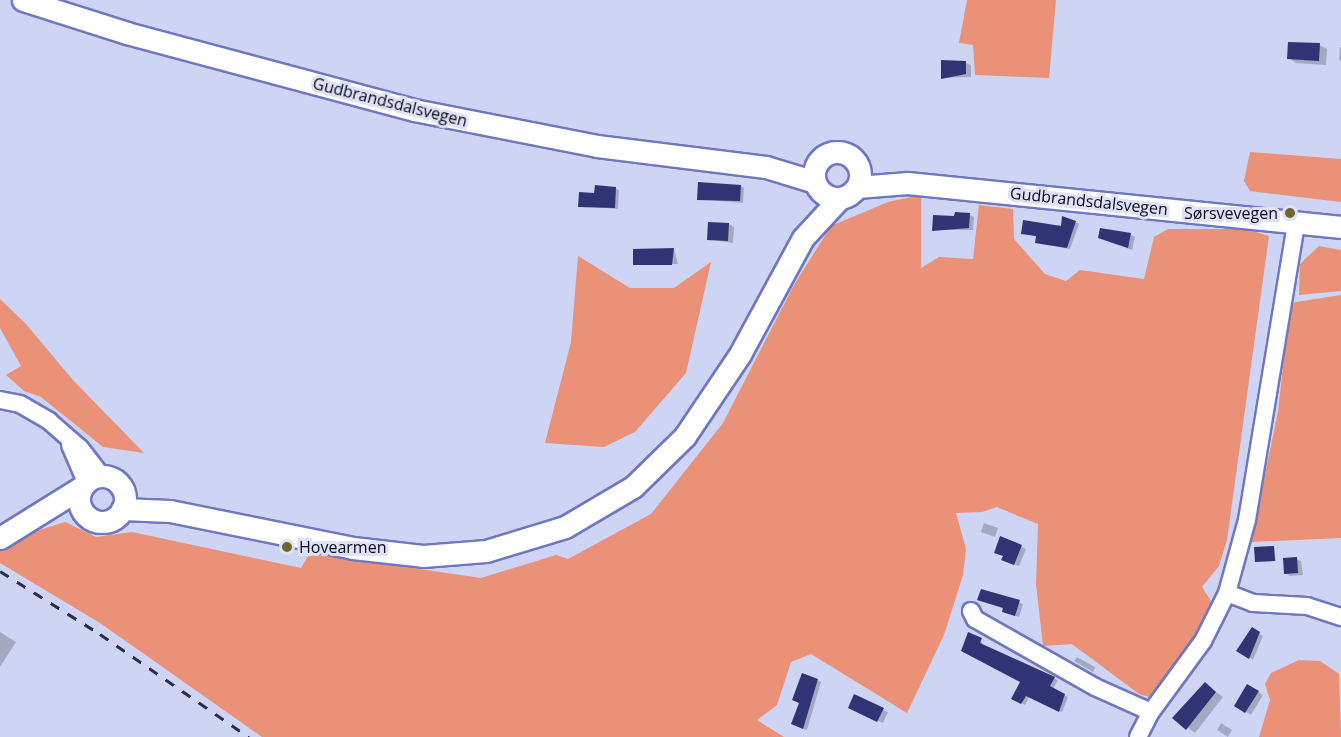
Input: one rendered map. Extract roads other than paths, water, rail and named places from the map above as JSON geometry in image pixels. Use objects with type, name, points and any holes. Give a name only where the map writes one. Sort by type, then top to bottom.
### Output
[{"type":"main road","name":"Gudbrandsdalsvegen","points":[[26,1],[414,110],[597,146],[766,167],[816,178]]},
{"type":"main road","points":[[123,499],[299,545],[390,554],[512,546],[565,527],[611,502],[653,470],[685,436],[714,396],[803,237],[858,177],[854,159],[841,153],[824,156],[816,178],[803,237]]},
{"type":"main road","name":"Gudbrandsdalsvegen","points":[[858,177],[1341,227]]},
{"type":"main road","points":[[816,178],[826,196],[839,198]]},
{"type":"main road","points":[[2,536],[90,482],[117,481],[123,499],[112,519],[101,522],[90,518],[81,508]]},
{"type":"main road","points":[[81,508],[90,482]]},
{"type":"main road","points":[[35,517],[81,508]]},
{"type":"street","points":[[1138,737],[1150,712],[1203,641],[1227,593],[1247,520],[1296,223]]},
{"type":"street","points":[[0,400],[35,411],[69,441],[90,482]]},
{"type":"street","points":[[1227,593],[1253,603],[1307,606],[1341,617]]},
{"type":"street","points":[[971,611],[984,624],[1095,687],[1150,712]]},
{"type":"railway","points":[[0,571],[100,634],[249,737]]},
{"type":"place","name":"Sørsvevegen","points":[[1290,213]]},
{"type":"place","name":"Hovearmen","points":[[287,547]]}]
